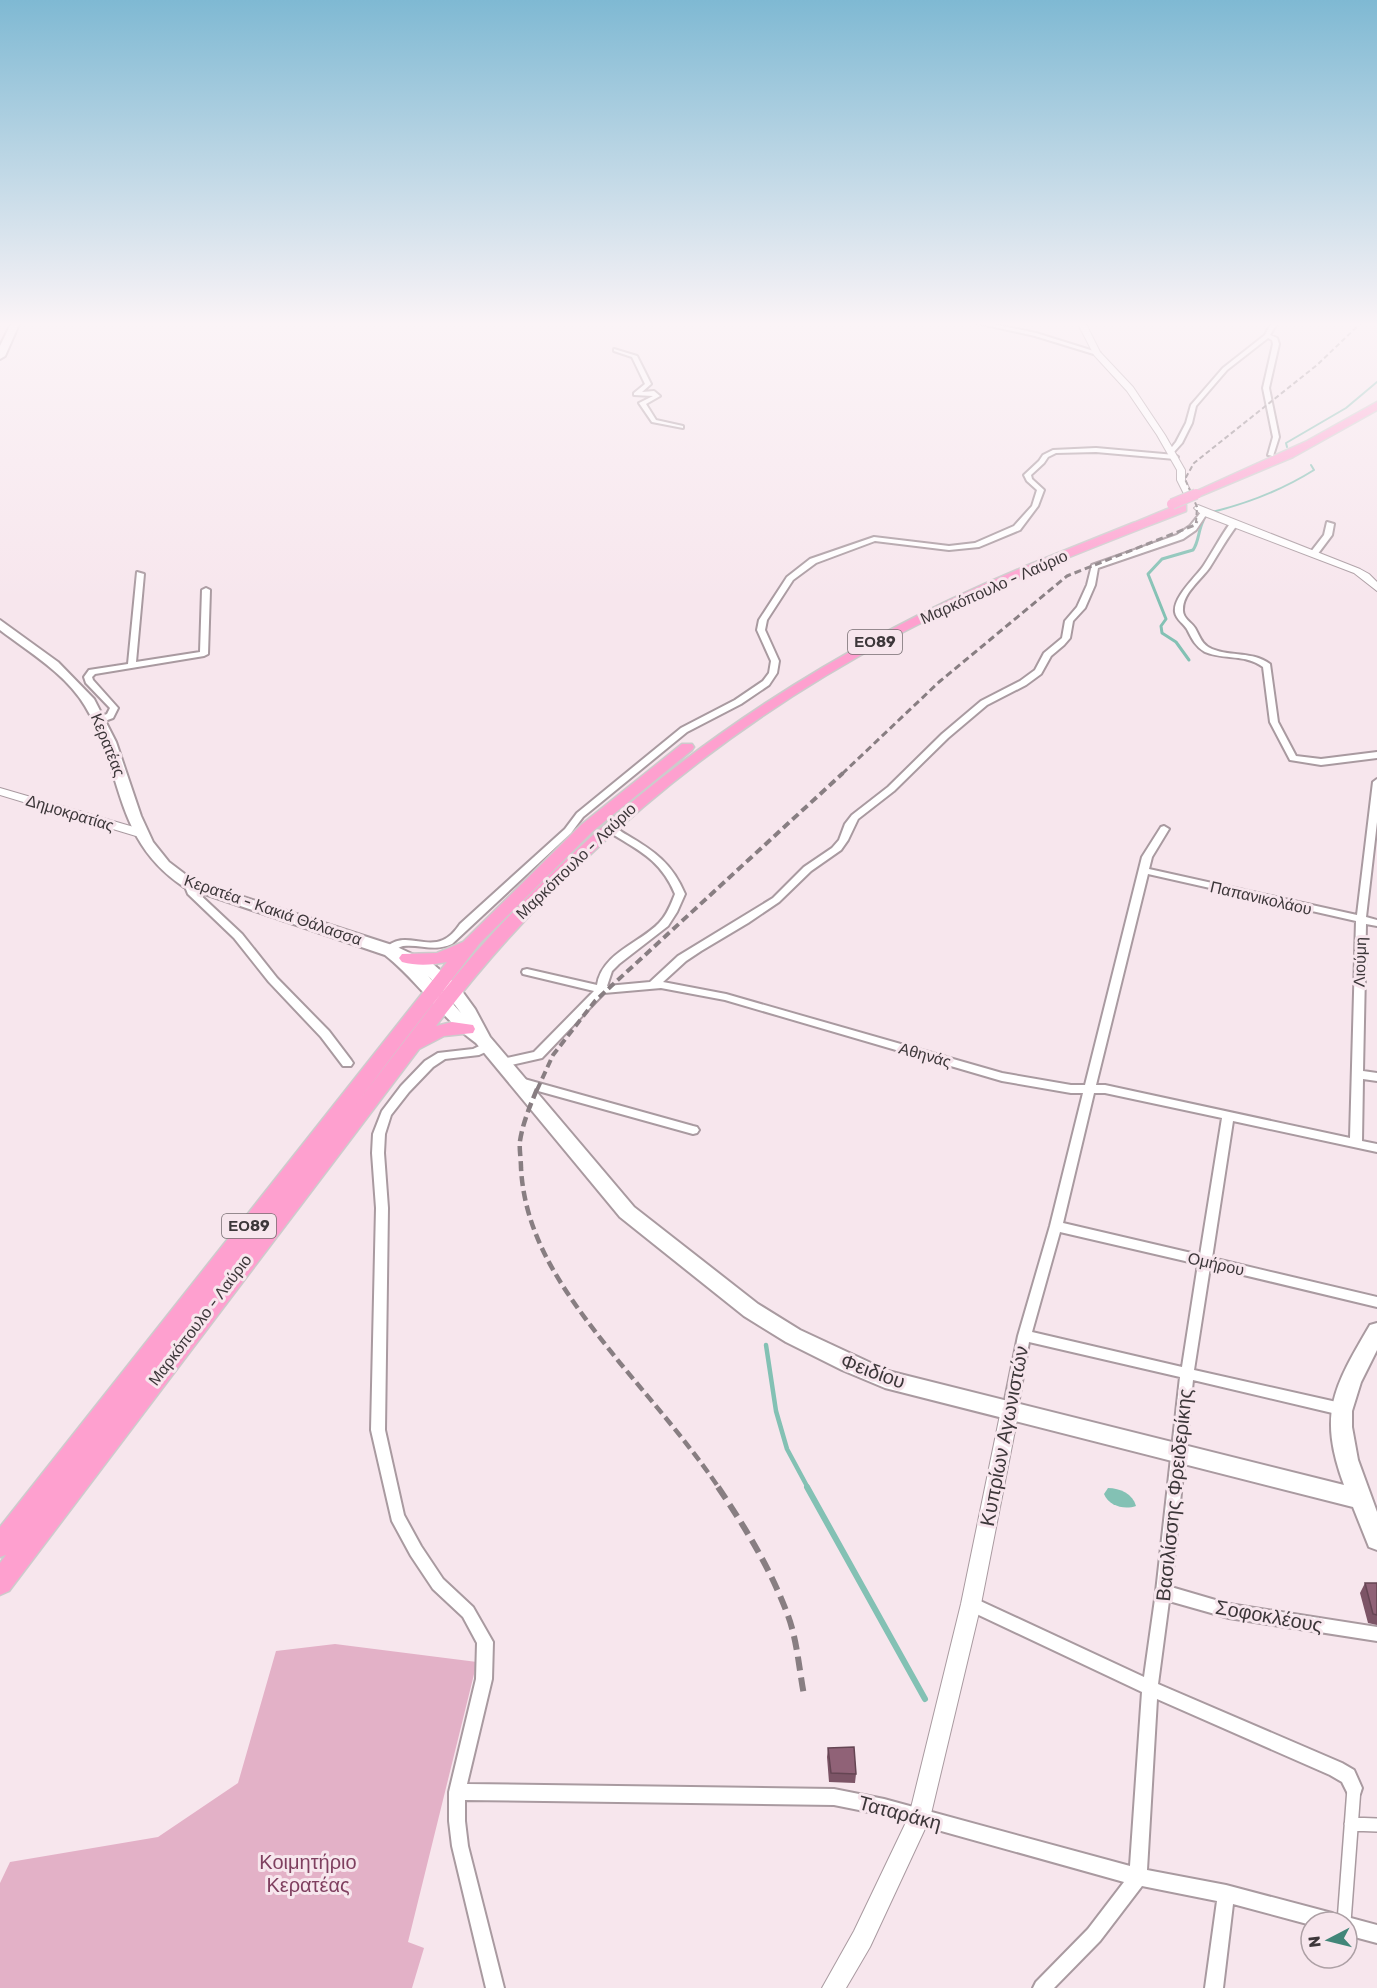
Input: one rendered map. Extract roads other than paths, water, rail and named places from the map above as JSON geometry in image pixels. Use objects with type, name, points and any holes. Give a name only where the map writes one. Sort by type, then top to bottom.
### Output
[{"type":"highway","name":"Μαρκόπουλο - Λαύριο","points":[[0,1583],[404,1054],[474,939],[546,866],[628,793],[702,736],[774,689],[879,629],[924,607],[1192,503],[1314,443],[1361,415]]},
{"type":"highway","name":"Μαρκόπουλο - Λαύριο","points":[[0,1546],[442,991],[609,828],[679,769],[747,719],[888,635],[1031,569],[1299,460],[1377,415]]},
{"type":"highway","points":[[408,958],[432,960],[448,957],[474,939]]},
{"type":"highway","points":[[404,1054],[429,1034],[450,1029],[479,1038]]},
{"type":"main road","name":"Κερατέας","points":[[0,624],[66,677],[81,692],[99,720],[116,757],[140,833]]},
{"type":"main road","name":"Κερατέα - Κακιά Θάλασσα","points":[[140,833],[155,857],[166,869],[189,884],[408,958],[426,967],[442,991]]},
{"type":"main road","name":"Κερατέα - Κακιά Θάλασσα","points":[[389,950],[442,991]]},
{"type":"main road","points":[[442,991],[479,1038]]},
{"type":"main road","name":"Φειδίου","points":[[479,1038],[627,1212],[750,1310],[793,1336],[885,1379],[1369,1502]]},
{"type":"main road","points":[[1377,1331],[1362,1357],[1341,1409],[1345,1448],[1369,1502],[1377,1540]]},
{"type":"street","points":[[650,415],[654,421],[681,427]]},
{"type":"street","points":[[654,985],[682,956],[697,946],[736,928],[779,898],[810,866],[838,848],[846,837],[847,825],[856,815],[880,799],[923,755],[987,702],[1015,689],[1035,675],[1044,664],[1047,655],[1061,646],[1065,640],[1070,628],[1069,621],[1081,608],[1091,585],[1095,567],[1180,537],[1193,528],[1192,503],[1183,487],[1181,470],[1147,415]]},
{"type":"street","points":[[1173,455],[1191,415]]},
{"type":"street","points":[[1271,415],[1276,437],[1271,454]]},
{"type":"street","points":[[389,950],[401,943],[437,945],[454,938],[464,926],[568,831],[580,815],[684,730],[738,702],[766,683],[773,674],[775,661],[761,630],[763,620],[790,579],[813,561],[874,539],[960,548],[976,545],[1017,528],[1035,506],[1041,490],[1031,482],[1027,475],[1049,453],[1096,450],[1173,455]]},
{"type":"street","points":[[1192,503],[1234,524],[1361,573],[1377,588]]},
{"type":"street","points":[[1234,524],[1220,541],[1206,568],[1189,587],[1179,609],[1196,641],[1211,651],[1256,660],[1267,666],[1268,686],[1273,699],[1274,722],[1293,758],[1321,762],[1377,755]]},
{"type":"street","points":[[1314,553],[1328,535],[1330,524]]},
{"type":"street","points":[[132,665],[140,574]]},
{"type":"street","points":[[99,720],[110,716],[114,708],[89,681],[89,674],[98,670],[204,654],[206,590]]},
{"type":"street","name":"Λιούμη","points":[[1356,1144],[1361,920],[1377,782]]},
{"type":"street","name":"Δημοκρατίας","points":[[0,791],[140,833]]},
{"type":"street","points":[[502,1063],[538,1055],[601,990],[603,978],[610,968],[627,951],[660,929],[680,894],[675,879],[658,858],[609,828]]},
{"type":"street","name":"Κυπρίων Αγωνιστών","points":[[833,1988],[862,1939],[919,1818],[971,1604],[1024,1336],[1056,1226],[1148,856],[1164,829]]},
{"type":"street","name":"Παπανικολάου","points":[[1145,872],[1377,923]]},
{"type":"street","points":[[189,884],[191,892],[238,936],[268,975],[325,1035],[347,1063]]},
{"type":"street","name":"Αθηνάς","points":[[527,972],[601,990],[654,985],[726,997],[1002,1077],[1061,1088],[1105,1089],[1377,1148]]},
{"type":"street","points":[[479,1038],[475,1052],[442,1056],[418,1074],[386,1114],[379,1134],[382,1208],[378,1430],[397,1516],[416,1551],[438,1584],[468,1612],[485,1642],[484,1679],[457,1792],[457,1821],[460,1846],[495,1988]]},
{"type":"street","points":[[1357,1074],[1377,1077]]},
{"type":"street","points":[[517,1081],[693,1130]]},
{"type":"street","name":"Βασιλίσσης Φρειδερίκης","points":[[1138,1877],[1150,1688],[1187,1374],[1228,1115]]},
{"type":"street","name":"Ομήρου","points":[[1056,1226],[1377,1302]]},
{"type":"street","points":[[1024,1336],[1341,1409]]},
{"type":"street","name":"Σοφοκλέους","points":[[1163,1592],[1229,1611],[1377,1634]]},
{"type":"street","points":[[971,1604],[1150,1688],[1348,1776],[1354,1788],[1345,1910]]},
{"type":"street","name":"Ταταράκη","points":[[457,1792],[834,1797],[884,1807],[1138,1877],[1226,1894],[1299,1913]]},
{"type":"street","points":[[1350,1824],[1377,1825]]},
{"type":"street","points":[[1042,1988],[1094,1935],[1138,1877]]},
{"type":"street","points":[[1214,1988],[1226,1894]]},
{"type":"street","points":[[1359,1929],[1377,1934]]},
{"type":"waterway","points":[[1287,447],[1286,443],[1334,415]]},
{"type":"waterway","points":[[1212,512],[1277,490],[1314,470],[1311,465]]},
{"type":"waterway","points":[[1203,521],[1205,517]]},
{"type":"waterway","points":[[1189,660],[1176,642],[1162,633],[1161,626],[1166,619],[1148,574],[1162,559],[1193,550],[1203,521]]},
{"type":"waterway","points":[[766,1345],[776,1411],[787,1449],[808,1488]]},
{"type":"waterway","points":[[807,1487],[925,1699]]},
{"type":"railway","points":[[1196,523],[1197,507],[1185,479],[1194,463],[1255,415]]},
{"type":"railway","points":[[842,774],[939,682],[1067,576],[1196,523]]},
{"type":"railway","points":[[537,1090],[553,1055],[595,1001],[843,773]]},
{"type":"railway","points":[[537,1089],[521,1134],[520,1147],[525,1196],[542,1248],[555,1273],[586,1319],[719,1488]]},
{"type":"railway","points":[[718,1487],[756,1548],[780,1596],[793,1633],[804,1695]]},
{"type":"park label","name":"Κοιμητήριο Κερατέας","points":[[308,1874]]}]
